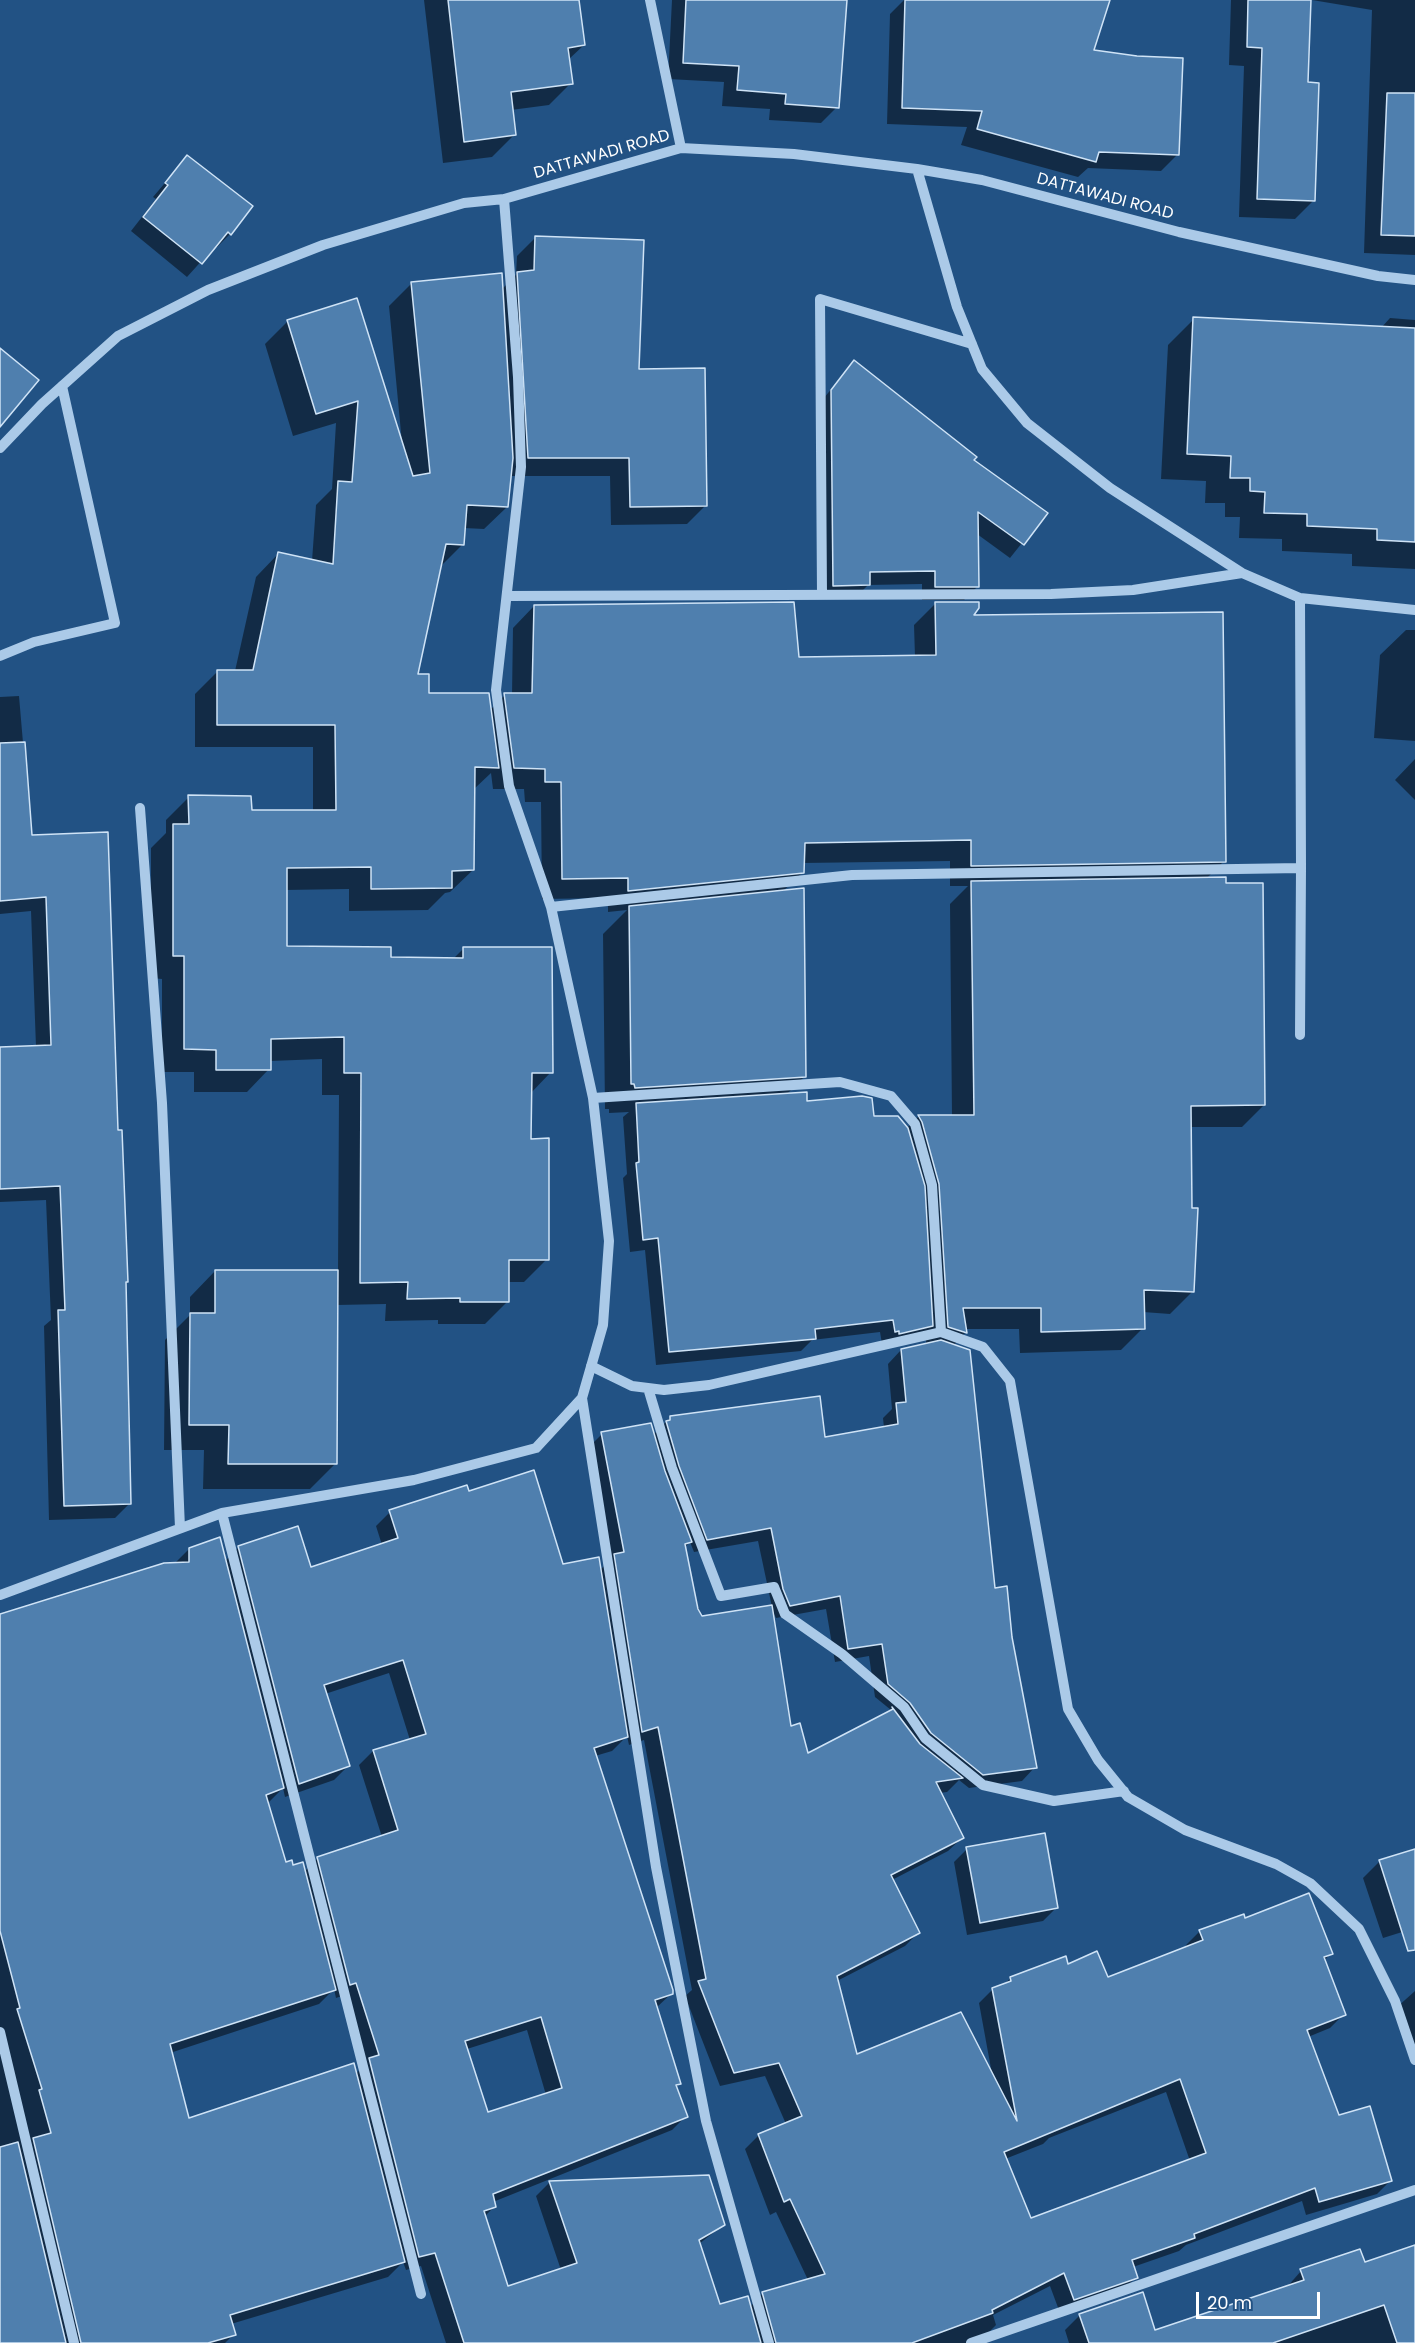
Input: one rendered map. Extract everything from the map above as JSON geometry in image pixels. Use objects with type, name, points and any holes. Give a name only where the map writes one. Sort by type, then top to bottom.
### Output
[{"type":"street","points":[[650,0],[681,148]]},
{"type":"street","name":"DATTAWADI ROAD","points":[[0,448],[62,386],[118,336],[208,290],[323,245],[464,203],[504,199],[681,148],[794,154],[917,169],[982,180],[1257,250],[1378,276],[1415,280]]},
{"type":"street","points":[[917,169],[957,307],[982,369],[1027,423],[1110,488],[1242,573],[1300,598],[1415,610]]},
{"type":"street","points":[[504,199],[518,377],[521,467],[496,690],[509,786],[551,907],[593,1098],[609,1241],[603,1325],[582,1398],[656,1867],[706,2121],[770,2343]]},
{"type":"street","points":[[822,595],[819,299],[972,344]]},
{"type":"street","points":[[0,656],[34,642],[115,623],[62,386]]},
{"type":"street","points":[[508,596],[1051,594],[1133,590],[1242,573]]},
{"type":"street","points":[[1300,598],[1300,1035]]},
{"type":"street","points":[[140,808],[162,1103],[180,1528]]},
{"type":"street","points":[[551,907],[852,875],[1301,868]]},
{"type":"street","points":[[593,1098],[840,1082],[891,1096],[915,1124],[932,1185],[941,1332]]},
{"type":"street","points":[[591,1366],[632,1386],[664,1390],[709,1385],[941,1332],[983,1347],[1010,1381],[1068,1709],[1098,1760],[1128,1797],[1185,1830],[1276,1864],[1310,1884],[1359,1929],[1395,2001],[1415,2060]]},
{"type":"street","points":[[648,1388],[672,1468],[721,1596],[774,1587],[785,1614],[859,1669],[904,1707],[925,1737],[983,1785],[1054,1801],[1124,1791]]},
{"type":"street","points":[[0,1595],[222,1513],[414,1480],[536,1448],[582,1398]]},
{"type":"street","points":[[222,1513],[420,2294]]},
{"type":"street","points":[[0,2032],[74,2343]]},
{"type":"street","points":[[971,2343],[1415,2190]]},
{"type":"building","points":[[448,0],[579,0],[585,45],[568,48],[573,84],[511,92],[516,135],[464,142]]},
{"type":"building","points":[[686,0],[847,0],[839,108],[785,104],[786,94],[737,90],[739,66],[683,63]]},
{"type":"building","points":[[905,0],[1110,0],[1094,50],[1137,56],[1183,58],[1179,155],[1099,152],[1096,162],[977,129],[982,111],[902,108]]},
{"type":"building","points":[[1248,0],[1311,0],[1308,82],[1319,83],[1315,201],[1257,199],[1262,48],[1247,47]]},
{"type":"building","points":[[1387,93],[1415,93],[1415,236],[1381,235]]},
{"type":"building","points":[[187,155],[253,206],[231,235],[228,232],[202,264],[143,217],[168,185],[165,183]]},
{"type":"building","points":[[535,236],[644,240],[639,369],[705,368],[707,506],[630,507],[629,458],[528,458],[517,272],[534,270]]},
{"type":"building","points":[[502,273],[513,458],[508,507],[467,505],[464,545],[446,544],[418,674],[429,674],[429,693],[489,693],[499,768],[475,767],[474,870],[452,871],[452,888],[371,889],[371,867],[287,868],[287,946],[391,947],[391,957],[463,958],[463,947],[552,947],[553,1073],[532,1073],[531,1139],[549,1138],[549,1260],[509,1260],[509,1302],[460,1302],[460,1298],[407,1299],[408,1282],[360,1283],[361,1073],[344,1073],[344,1037],[271,1039],[271,1070],[216,1070],[216,1050],[184,1049],[184,956],[173,956],[173,824],[189,824],[188,795],[251,796],[252,810],[336,810],[335,725],[217,725],[217,670],[253,670],[278,552],[333,564],[338,481],[352,482],[358,401],[316,414],[287,320],[357,298],[413,476],[430,473],[411,282]]},
{"type":"building","points":[[1193,317],[1415,328],[1415,542],[1377,540],[1377,529],[1307,526],[1307,514],[1264,513],[1265,492],[1250,491],[1250,478],[1230,478],[1231,456],[1187,454]]},
{"type":"building","points":[[0,348],[39,380],[0,427]]},
{"type":"building","points":[[854,360],[977,457],[974,460],[1048,513],[1024,545],[978,512],[979,587],[935,587],[935,571],[870,572],[870,585],[833,586],[831,390]]},
{"type":"building","points":[[794,602],[799,657],[936,655],[935,602],[979,602],[979,608],[974,615],[1223,612],[1226,862],[971,866],[971,840],[805,843],[804,873],[628,891],[628,878],[562,879],[561,782],[545,782],[545,769],[514,768],[504,693],[532,693],[534,605]]},
{"type":"building","points":[[25,742],[32,835],[108,832],[118,1130],[122,1130],[128,1282],[126,1282],[131,1504],[64,1506],[58,1310],[65,1310],[60,1186],[0,1189],[0,1047],[51,1045],[46,897],[0,901],[0,743]]},
{"type":"building","points":[[1226,877],[1226,883],[1263,883],[1265,1105],[1191,1106],[1192,1208],[1198,1208],[1194,1292],[1144,1290],[1145,1329],[1041,1332],[1041,1308],[963,1308],[967,1333],[948,1327],[939,1184],[918,1115],[974,1115],[971,881]]},
{"type":"building","points":[[804,888],[806,1077],[635,1088],[634,1084],[631,1084],[629,906]]},
{"type":"building","points":[[807,1092],[807,1101],[862,1096],[872,1098],[874,1116],[898,1116],[908,1128],[925,1186],[933,1326],[899,1334],[899,1331],[895,1332],[893,1320],[815,1329],[816,1339],[669,1352],[658,1238],[643,1240],[636,1163],[639,1162],[636,1103]]},
{"type":"building","points":[[215,1270],[338,1270],[337,1464],[228,1464],[229,1425],[189,1425],[190,1313],[215,1313]]},
{"type":"building","points":[[941,1340],[970,1350],[995,1588],[1007,1586],[1012,1637],[1037,1768],[983,1775],[931,1733],[910,1703],[888,1684],[882,1644],[848,1649],[840,1596],[790,1606],[783,1589],[771,1528],[707,1540],[679,1466],[666,1421],[670,1420],[670,1416],[820,1396],[825,1437],[898,1424],[896,1403],[906,1402],[901,1349]]},
{"type":"building","points":[[651,1423],[665,1471],[692,1542],[685,1544],[698,1609],[702,1616],[772,1605],[791,1726],[800,1723],[808,1753],[893,1709],[892,1707],[920,1744],[963,1778],[936,1782],[964,1838],[891,1875],[920,1933],[837,1976],[857,2054],[961,2012],[1017,2121],[992,1988],[1011,1981],[1010,1977],[1066,1956],[1068,1964],[1097,1951],[1108,1977],[1203,1940],[1199,1930],[1244,1914],[1245,1918],[1309,1893],[1333,1954],[1324,1957],[1346,2015],[1307,2030],[1339,2115],[1370,2106],[1392,2181],[1319,2202],[1315,2188],[1194,2234],[1195,2238],[1132,2260],[1138,2278],[1074,2300],[1064,2273],[992,2310],[993,2313],[912,2343],[776,2343],[762,2292],[825,2274],[790,2199],[784,2202],[758,2134],[802,2116],[779,2063],[734,2073],[698,1981],[706,1979],[658,1727],[642,1732],[614,1554],[624,1552],[601,1432]],"holes":[[[1180,2079],[1206,2153],[1031,2218],[1004,2152]]]},
{"type":"building","points":[[534,1470],[563,1564],[599,1557],[628,1737],[594,1748],[673,1990],[673,1994],[655,2000],[681,2084],[676,2085],[688,2117],[493,2194],[496,2207],[484,2211],[508,2286],[577,2263],[549,2181],[709,2175],[725,2225],[699,2240],[720,2304],[748,2296],[761,2343],[464,2343],[435,2253],[419,2257],[369,2058],[379,2055],[356,1983],[350,1985],[317,1857],[398,1830],[373,1750],[426,1734],[403,1660],[324,1685],[350,1766],[299,1784],[238,1546],[298,1526],[311,1567],[398,1538],[389,1510],[467,1485],[469,1491]],"holes":[[[541,2017],[562,2088],[488,2112],[465,2041]]]},
{"type":"building","points":[[220,1537],[284,1788],[266,1795],[286,1862],[292,1860],[293,1865],[303,1862],[336,1990],[170,2044],[189,2118],[354,2063],[405,2262],[230,2315],[236,2335],[208,2343],[81,2343],[33,2138],[51,2133],[39,2090],[42,2089],[17,2009],[20,2008],[0,1931],[0,1614],[164,1563],[189,1562],[189,1548]]},
{"type":"building","points":[[1045,1833],[1058,1908],[980,1923],[966,1847]]},
{"type":"building","points":[[1415,1849],[1415,1950],[1408,1951],[1379,1860]]},
{"type":"building","points":[[18,2142],[66,2343],[0,2343],[0,2147]]},
{"type":"building","points":[[1415,2245],[1415,2343],[1397,2343],[1384,2305],[1273,2343],[1089,2343],[1079,2314],[1143,2292],[1155,2330],[1304,2280],[1300,2269],[1360,2249],[1365,2262]]}]
